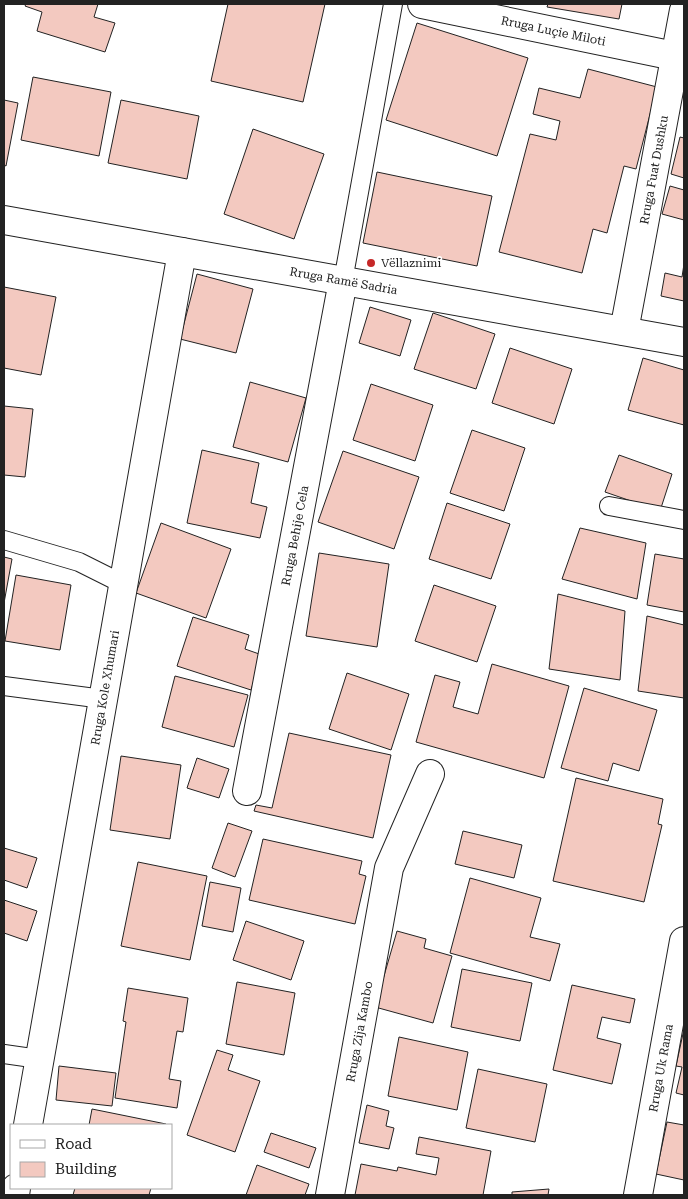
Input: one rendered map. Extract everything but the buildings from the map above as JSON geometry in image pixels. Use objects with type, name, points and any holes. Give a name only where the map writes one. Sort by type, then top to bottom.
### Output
[{"type":"street","name":"Rruga Luçie Miloti","points":[[422,4],[680,57]]},
{"type":"street","name":"Rruga Fuat Dushku","points":[[624,331],[680,57],[684,10]]},
{"type":"street","name":"Rruga Ramë Sadria","points":[[4,220],[684,342]]},
{"type":"street","name":"Rruga Kole Xhumari","points":[[28,1124],[182,252]]},
{"type":"street","name":"Rruga Behije Cela","points":[[247,791],[343,281]]},
{"type":"street","name":"Rruga Zija Kambo","points":[[330,1195],[389,868],[430,774]]},
{"type":"street","name":"Rruga Uk Rama","points":[[638,1195],[684,941]]},
{"type":"lane","points":[[343,281],[393,4]]},
{"type":"lane","points":[[609,506],[684,520]]},
{"type":"lane","points":[[4,540],[79,562],[123,584]]},
{"type":"lane","points":[[4,686],[103,699]]},
{"type":"lane","points":[[4,1054],[39,1059]]},
{"type":"place","name":"Vëllaznimi","points":[[371,263]]}]
